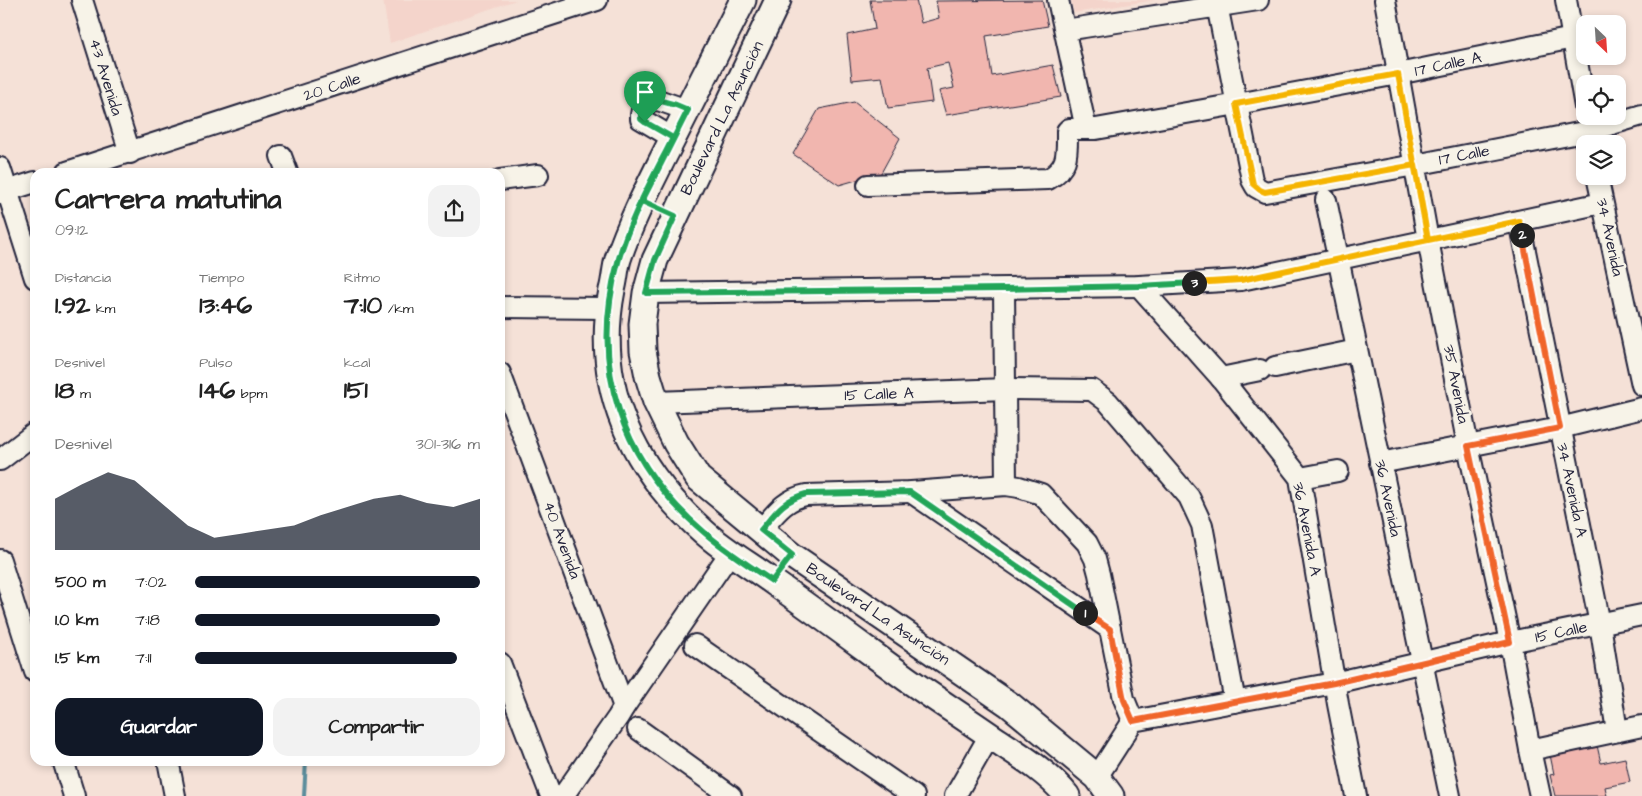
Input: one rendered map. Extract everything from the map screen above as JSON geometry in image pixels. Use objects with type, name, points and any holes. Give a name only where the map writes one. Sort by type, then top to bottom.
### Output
[{"type":"main road","name":"Boulevard La Asunción","points":[[743,0],[642,201],[618,262],[608,308],[607,351],[612,388],[626,430],[648,469],[672,502],[703,532],[931,696],[1022,756],[1059,785],[1067,796]]},
{"type":"main road","name":"Boulevard La Asunción","points":[[778,0],[655,260],[646,293],[642,324],[643,351],[656,402],[676,443],[698,478],[792,555],[1010,705],[1067,751],[1104,786]]},
{"type":"main road","points":[[642,201],[675,216]]},
{"type":"main road","points":[[607,351],[643,351]]},
{"type":"main road","points":[[772,581],[792,555]]},
{"type":"main road","points":[[931,696],[954,665]]},
{"type":"main road","points":[[1048,778],[1067,751]]},
{"type":"street","name":"43 Avenida","points":[[82,0],[130,153]]},
{"type":"street","name":"20 Calle","points":[[80,168],[598,0]]},
{"type":"street","points":[[1058,0],[1086,129]]},
{"type":"street","points":[[1065,30],[1217,3],[1258,0]]},
{"type":"street","name":"35 Avenida","points":[[1385,0],[1428,240],[1468,446],[1510,642],[1540,796]]},
{"type":"street","points":[[1566,0],[1579,75]]},
{"type":"street","points":[[1217,3],[1236,104]]},
{"type":"street","name":"17 Calle A","points":[[868,185],[1048,179],[1063,168],[1066,156],[1067,131],[1075,128],[1096,129],[1236,104],[1398,74],[1573,38]]},
{"type":"street","points":[[673,138],[641,119],[642,107],[654,99],[688,110]]},
{"type":"street","name":"17 Calle","points":[[1236,104],[1252,180],[1256,187],[1265,192],[1415,165],[1589,130],[1642,115]]},
{"type":"street","points":[[0,168],[4,192],[30,264]]},
{"type":"street","points":[[505,179],[538,175]]},
{"type":"street","points":[[4,192],[30,184]]},
{"type":"street","name":"34 Avenida","points":[[1599,185],[1642,385]]},
{"type":"street","name":"36 Avenida","points":[[1326,200],[1380,463],[1424,663],[1450,796]]},
{"type":"street","points":[[646,293],[1004,289],[1139,286],[1241,280],[1602,203]]},
{"type":"street","name":"34 Avenida A","points":[[1519,221],[1600,624],[1617,731]]},
{"type":"street","name":"36 Avenida A","points":[[1139,286],[1221,378],[1300,478],[1334,683],[1356,796]]},
{"type":"street","points":[[1004,289],[1006,389],[1012,486]]},
{"type":"street","points":[[505,307],[608,308]]},
{"type":"street","points":[[1221,378],[1357,350]]},
{"type":"street","name":"40 Avenida","points":[[505,386],[624,707]]},
{"type":"street","name":"15 Calle A","points":[[656,402],[1006,389],[1092,390],[1108,402],[1190,498],[1202,525],[1235,702]]},
{"type":"street","points":[[1380,463],[1560,428],[1642,408]]},
{"type":"street","points":[[0,460],[30,437]]},
{"type":"street","points":[[1300,478],[1338,471]]},
{"type":"street","points":[[761,530],[783,505],[798,496],[806,494],[910,492],[1012,486],[1041,494],[1087,543],[1095,559],[1100,574],[1124,700],[1133,721],[1104,786]]},
{"type":"street","points":[[910,492],[1110,629]]},
{"type":"street","points":[[563,796],[730,553]]},
{"type":"street","points":[[0,560],[30,656]]},
{"type":"street","name":"15 Calle","points":[[1133,721],[1334,683],[1510,642],[1642,615]]},
{"type":"street","points":[[695,646],[914,796]]},
{"type":"street","points":[[505,676],[550,796]]},
{"type":"street","points":[[1530,750],[1642,726]]},
{"type":"street","points":[[638,729],[731,796]]},
{"type":"street","points":[[955,796],[990,735]]},
{"type":"street","points":[[64,766],[74,796]]},
{"type":"street","points":[[169,766],[175,796]]},
{"type":"shaded area","points":[[383,0],[516,0],[390,43]]},
{"type":"shaded area","points":[[1071,0],[1155,0],[1074,13]]},
{"type":"building","points":[[870,0],[916,0],[921,23],[939,18],[936,1],[1042,0],[1048,26],[986,36],[992,76],[1053,65],[1061,97],[946,115],[939,91],[954,88],[948,63],[927,68],[932,102],[888,108],[882,77],[852,80],[847,35],[875,29]]},
{"type":"building","points":[[854,102],[900,138],[881,173],[839,185],[793,154],[819,109]]},
{"type":"building","points":[[1596,741],[1601,763],[1625,758],[1630,782],[1605,787],[1607,796],[1555,796],[1550,775],[1554,774],[1549,750]]},
{"type":"waterway","points":[[304,796],[306,766]]},
{"type":"route","points":[[645,122],[641,119],[642,107],[654,99],[688,110],[642,201],[675,216],[655,260],[646,293],[1004,289],[1139,286],[1241,280],[1428,240],[1398,74],[1236,104],[1253,184],[1260,190],[1265,192],[1415,165],[1428,240],[1519,221],[1560,428],[1468,446],[1510,642],[1334,683],[1133,721],[1124,700],[1110,629],[910,492],[806,494],[790,500],[777,511],[761,530],[792,555],[772,581],[703,532],[672,502],[648,469],[626,430],[612,388],[607,351],[608,308],[618,262],[642,201],[673,138],[645,122]]}]
